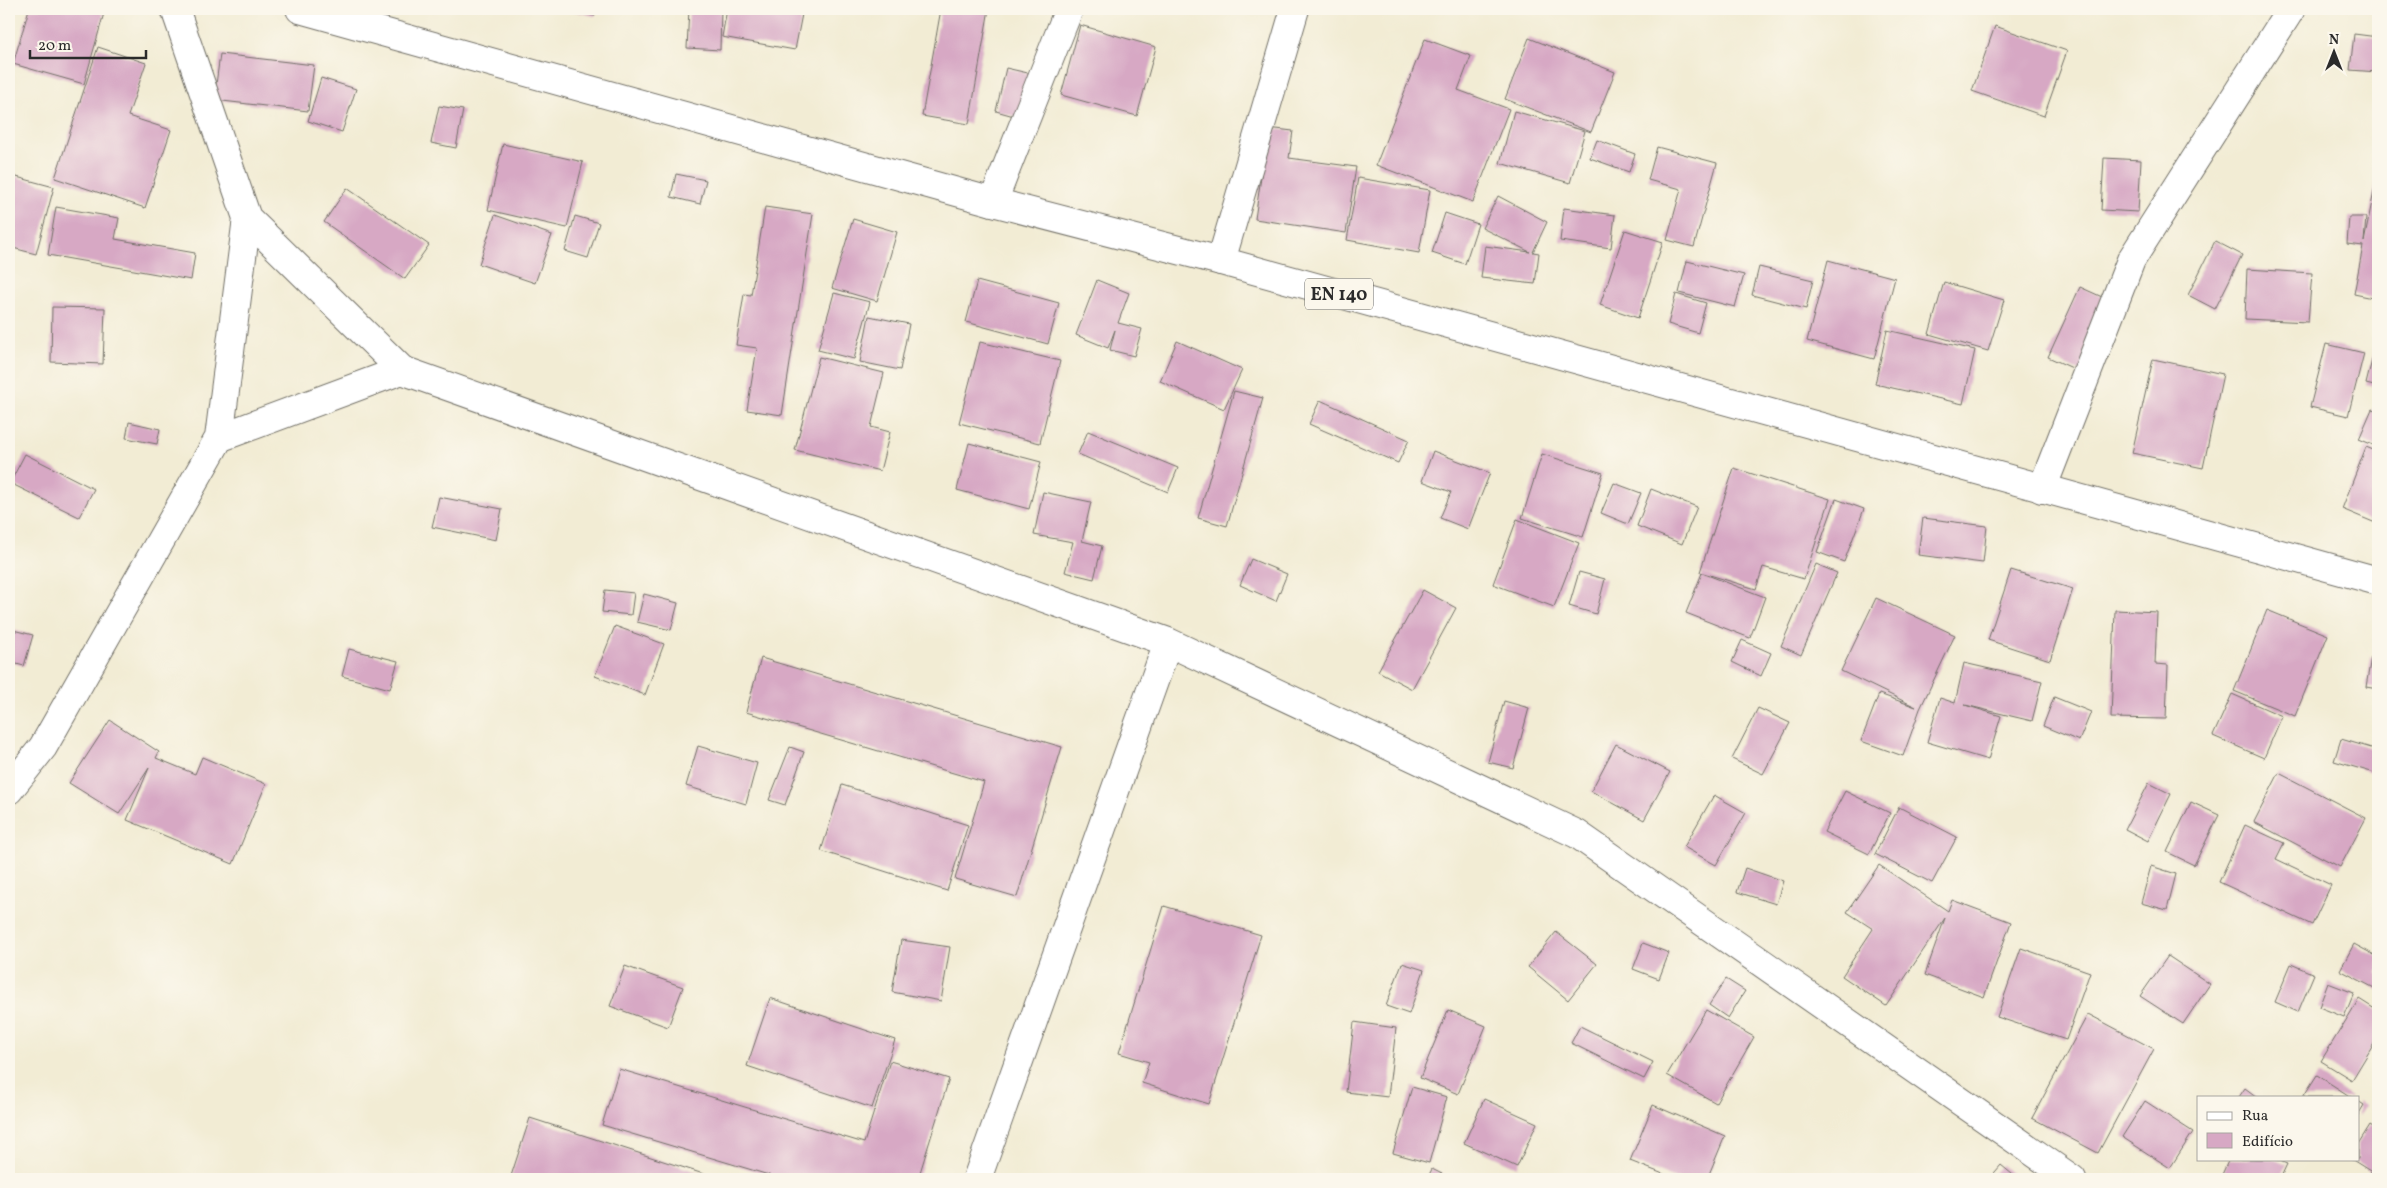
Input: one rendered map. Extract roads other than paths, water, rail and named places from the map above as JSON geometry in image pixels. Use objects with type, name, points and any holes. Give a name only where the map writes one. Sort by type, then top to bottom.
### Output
[{"type":"street","points":[[174,9],[247,218],[402,370],[1168,642],[1577,834],[2072,1179]]},
{"type":"street","name":"EN 140","points":[[300,9],[352,16],[993,202],[1220,261],[2378,581]]},
{"type":"street","points":[[993,202],[1069,9]]},
{"type":"street","points":[[1220,261],[1295,9]]},
{"type":"street","points":[[2042,489],[2131,260],[2291,9]]},
{"type":"street","points":[[9,790],[43,747],[219,438],[247,218]]},
{"type":"street","points":[[219,438],[402,370]]},
{"type":"street","points":[[977,1179],[1168,642]]}]
